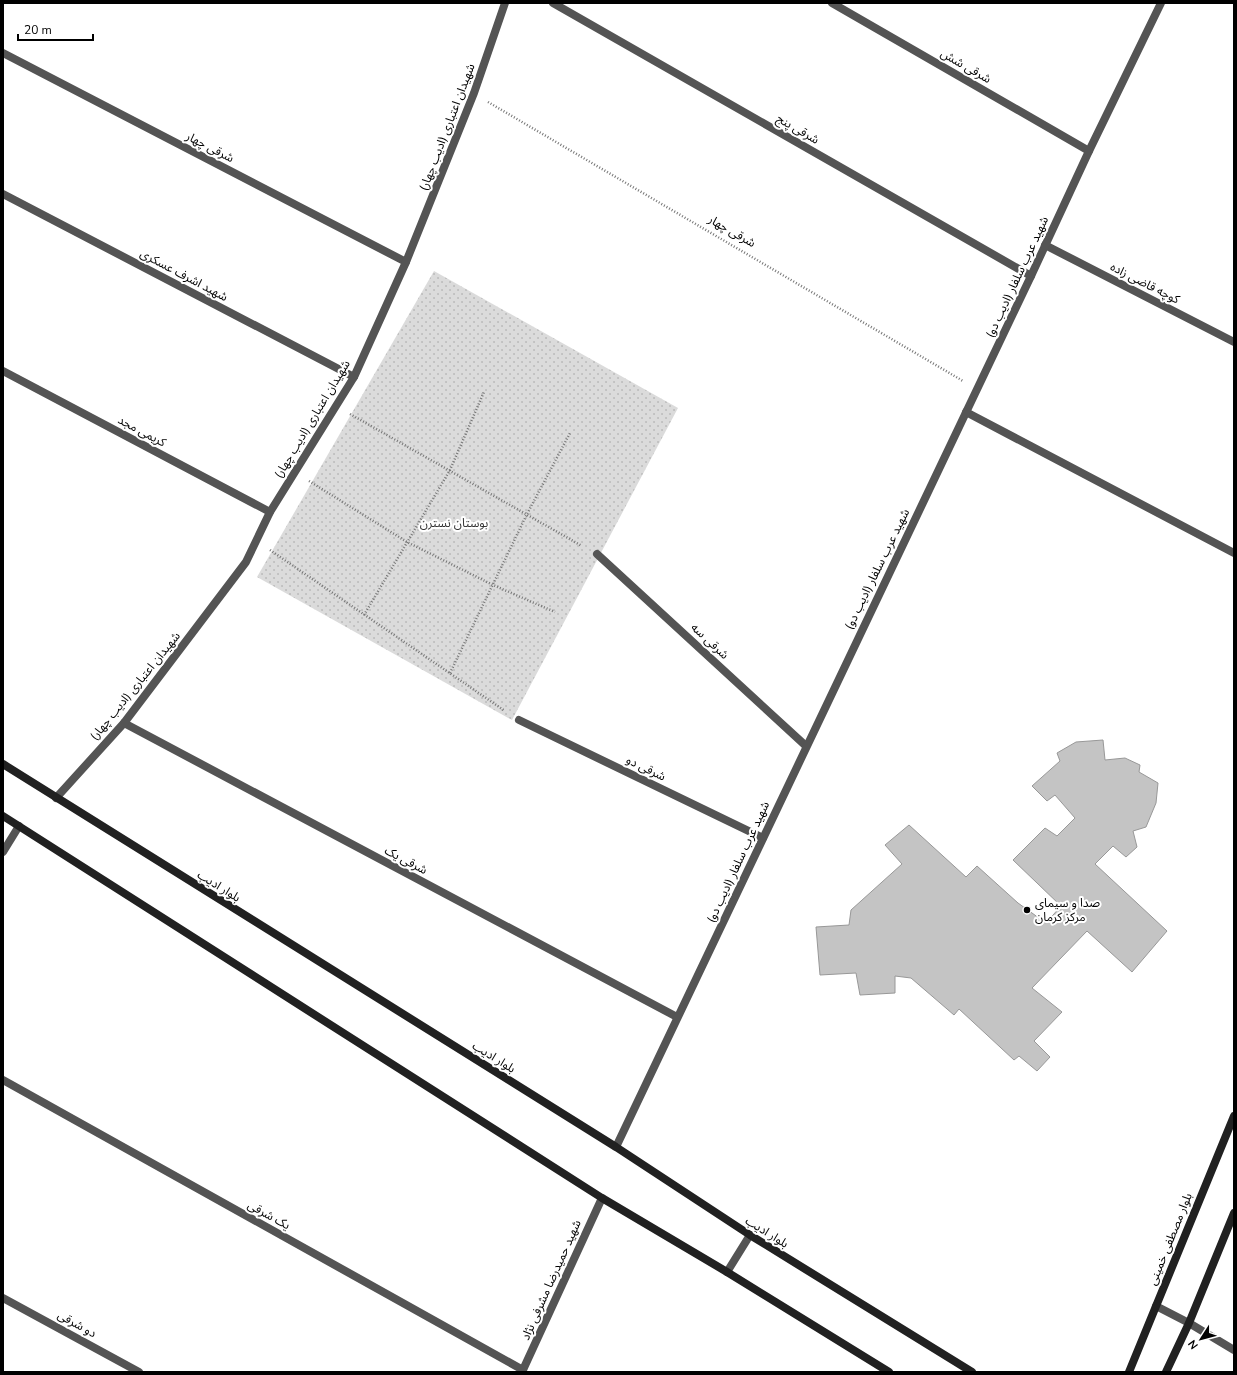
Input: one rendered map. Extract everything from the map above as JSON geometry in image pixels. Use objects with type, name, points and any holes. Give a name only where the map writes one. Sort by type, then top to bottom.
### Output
[{"type":"main road","name":"بلوار ادیب","points":[[3,764],[616,1147],[750,1235],[972,1372]]},
{"type":"main road","points":[[3,816],[602,1198],[727,1272],[889,1372]]},
{"type":"main road","name":"بلوار مصطفی خمینی","points":[[1130,1372],[1234,1116]]},
{"type":"main road","points":[[1166,1372],[1189,1323],[1234,1213]]},
{"type":"street","name":"شهیدان اعتباری (ادیب چهار)","points":[[56,798],[124,723],[246,562],[270,512],[354,377],[406,262],[474,93],[505,3]]},
{"type":"street","name":"شرقی پنج","points":[[553,3],[1031,276]]},
{"type":"street","name":"شرقی شش","points":[[832,3],[1089,150]]},
{"type":"street","name":"شهید عرب سلفار (ادیب دو)","points":[[616,1147],[1031,276],[1089,150],[1161,3]]},
{"type":"street","name":"شرقی چهار","points":[[3,53],[406,262]]},
{"type":"street","name":"شهید اشرف عسکری","points":[[3,194],[354,377]]},
{"type":"street","name":"کوچه قاضی زاده","points":[[1045,245],[1234,342]]},
{"type":"street","name":"کریمی مجد","points":[[3,370],[270,512]]},
{"type":"street","points":[[966,412],[1234,553]]},
{"type":"street","name":"شرقی سه","points":[[597,554],[806,746]]},
{"type":"street","name":"شرقی دو","points":[[519,720],[762,838]]},
{"type":"street","name":"شرقی یک","points":[[124,723],[677,1017]]},
{"type":"street","points":[[3,852],[19,826]]},
{"type":"street","name":"یک شرقی","points":[[3,1080],[523,1371]]},
{"type":"street","name":"شهید حمیدرضا مشرفی نژاد","points":[[523,1371],[602,1198]]},
{"type":"street","points":[[727,1272],[750,1235]]},
{"type":"street","name":"دو شرقی","points":[[3,1298],[139,1372]]},
{"type":"street","points":[[1156,1306],[1189,1323],[1234,1350]]},
{"type":"path","name":"شرقی چهار","points":[[474,93],[977,389]]},
{"type":"path","points":[[364,615],[450,470],[484,392]]},
{"type":"path","points":[[336,406],[597,554]]},
{"type":"path","points":[[450,673],[527,514],[570,433]]},
{"type":"path","points":[[295,472],[407,542],[493,585],[555,612]]},
{"type":"path","points":[[256,541],[519,720]]},
{"type":"green space","name":"بوستان نسترن","points":[[434,271],[678,408],[512,720],[257,577]]},
{"type":"building","points":[[1103,740],[1105,760],[1125,758],[1140,765],[1139,772],[1158,783],[1156,803],[1146,827],[1133,831],[1137,847],[1126,857],[1113,846],[1095,864],[1167,931],[1132,972],[1087,931],[1032,988],[1062,1012],[1034,1041],[1050,1057],[1037,1071],[1019,1056],[1014,1060],[959,1009],[954,1015],[911,978],[895,976],[895,993],[860,995],[856,973],[820,975],[816,927],[849,925],[851,910],[902,864],[885,845],[909,825],[966,877],[977,866],[1018,903],[1046,923],[1061,906],[1013,860],[1045,828],[1057,836],[1075,818],[1055,795],[1047,801],[1032,786],[1060,761],[1057,753],[1076,742]]},
{"type":"place","name":"صدا و سیمای مرکز کرمان","points":[[1027,910]]}]
